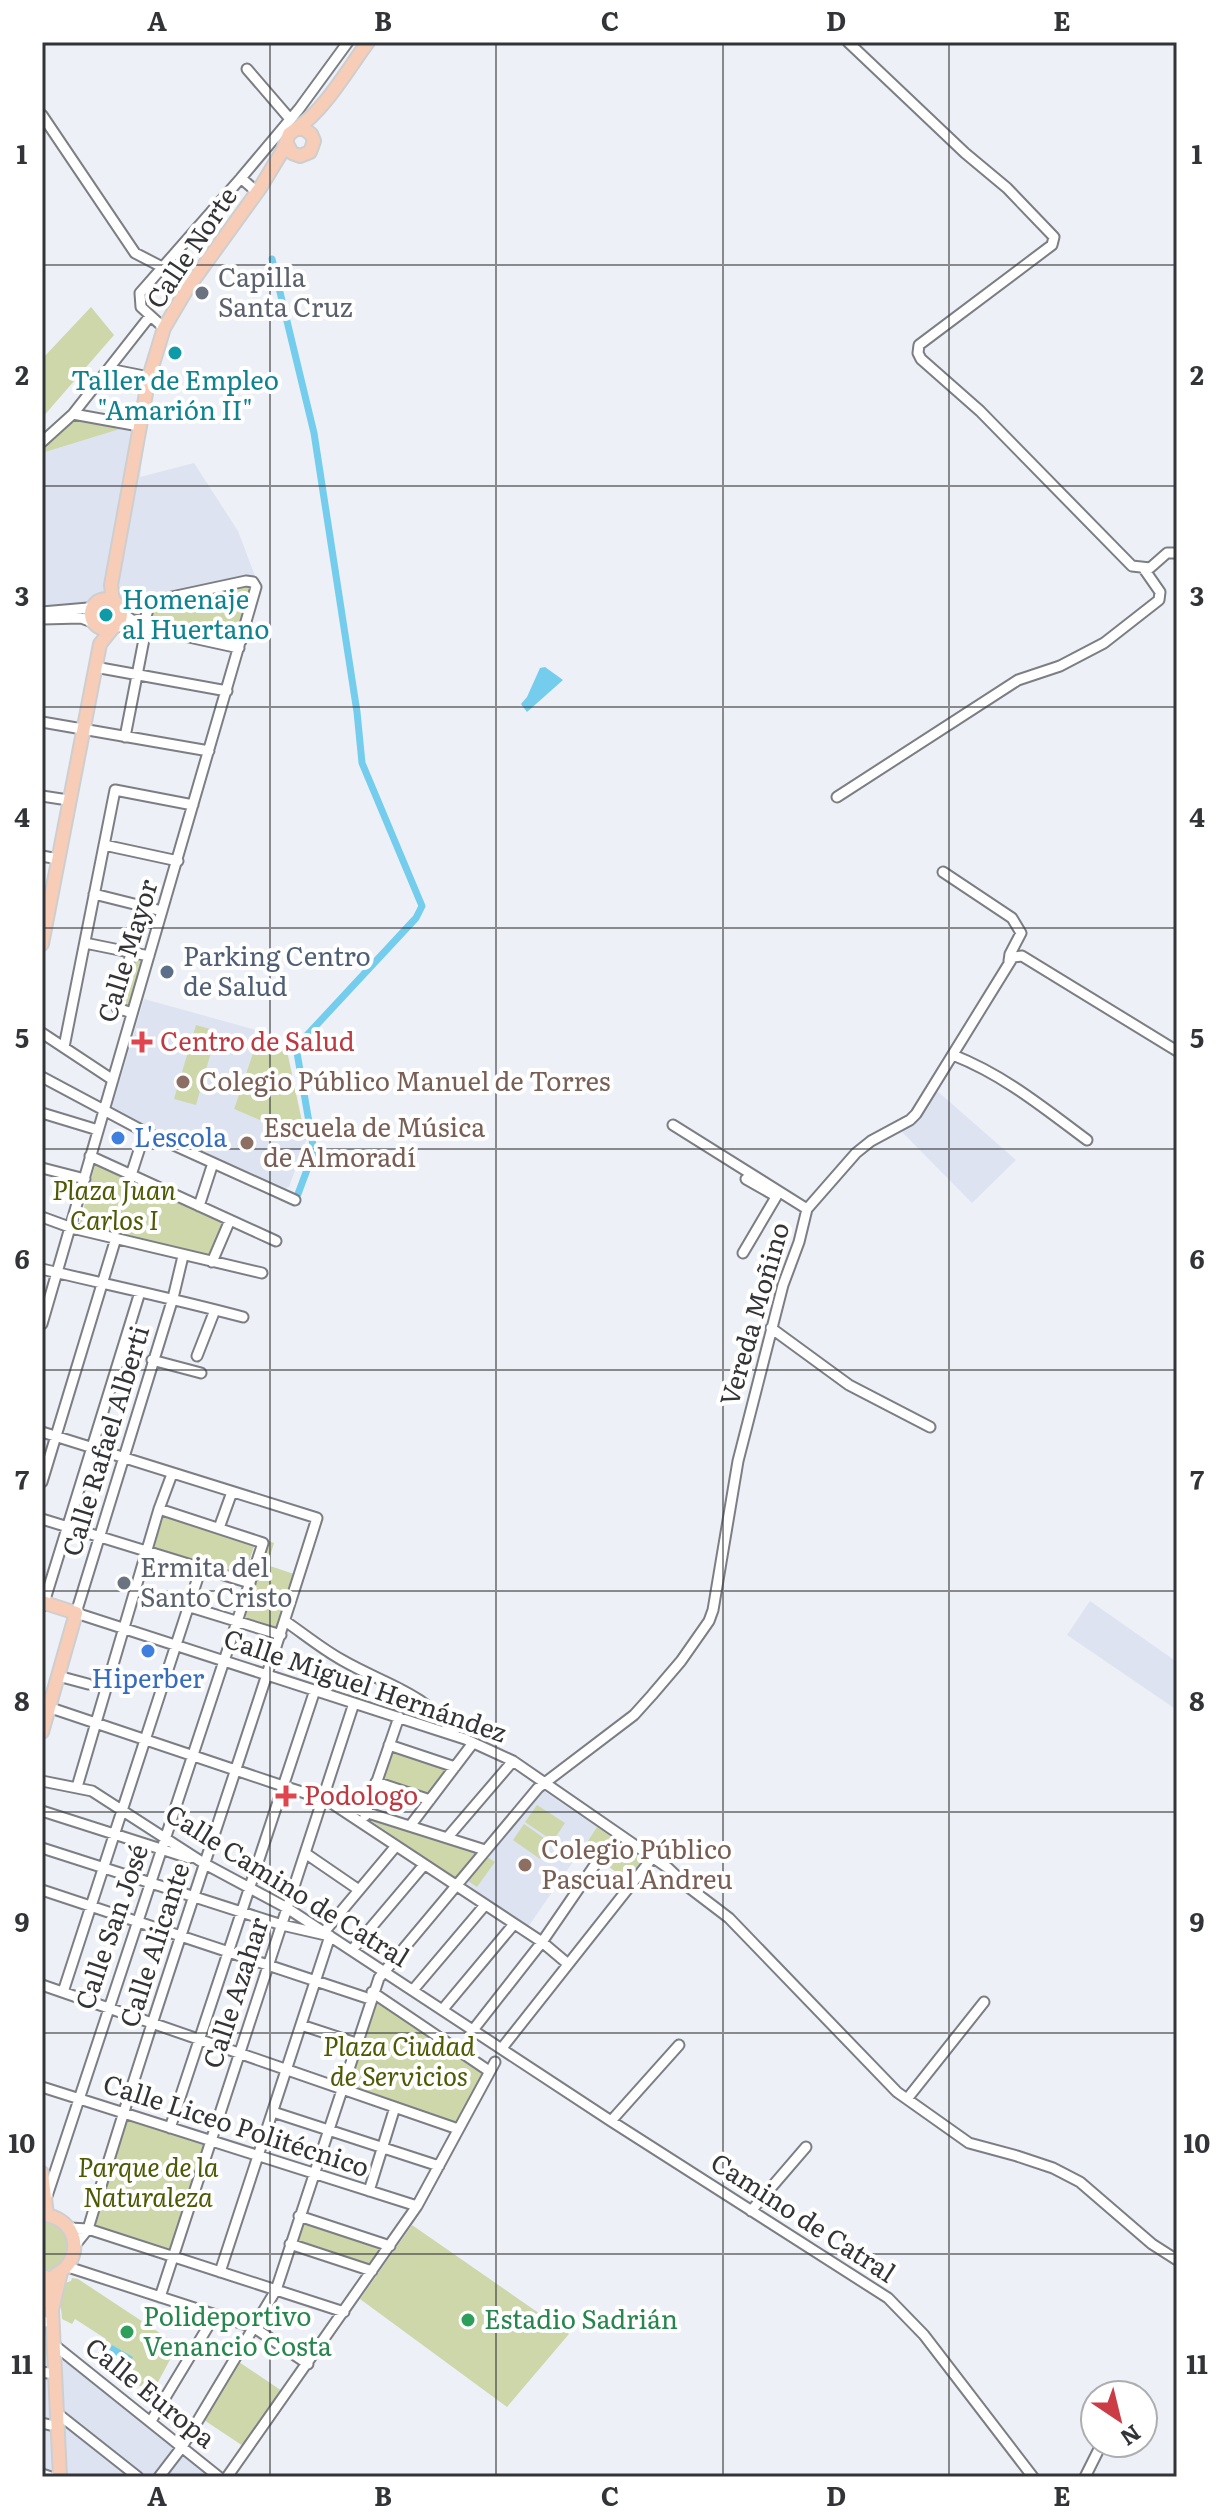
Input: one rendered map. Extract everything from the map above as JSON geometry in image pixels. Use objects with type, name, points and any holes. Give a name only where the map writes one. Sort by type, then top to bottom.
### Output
[{"type":"main road","points":[[293,124],[303,124],[368,42]]},
{"type":"main road","points":[[259,190],[284,166],[313,149],[321,113],[333,89]]},
{"type":"main road","points":[[293,124],[313,138]]},
{"type":"main road","points":[[259,190],[293,124]]},
{"type":"main road","points":[[286,142],[289,150],[300,156]]},
{"type":"main road","name":"Calle Norte","points":[[107,604],[149,377],[164,328],[187,289],[259,190]]},
{"type":"main road","points":[[42,944],[100,644],[121,617],[107,604],[90,614],[100,644]]},
{"type":"main road","points":[[94,624],[104,630],[114,628]]},
{"type":"main road","name":"Calle Miguel Hernández","points":[[43,1604],[76,1613]]},
{"type":"main road","name":"Calle Rafael Alberti","points":[[42,1732],[45,1706],[58,1676],[76,1613]]},
{"type":"main road","points":[[42,2173],[44,2203],[70,2228],[76,2244],[74,2256],[64,2269],[53,2302],[60,2477]]},
{"type":"main road","points":[[51,2477],[46,2424],[44,2321],[48,2288],[43,2277],[64,2269]]},
{"type":"street","points":[[164,328],[141,307],[140,293],[293,124],[348,42]]},
{"type":"street","points":[[848,42],[965,153],[1007,188],[1054,237],[1052,245],[919,345],[921,359],[980,411],[1132,566],[1150,568],[1167,553],[1177,553]]},
{"type":"street","points":[[247,69],[293,124]]},
{"type":"street","points":[[42,115],[135,253],[164,268]]},
{"type":"street","points":[[241,178],[259,190]]},
{"type":"street","points":[[42,442],[73,414],[150,316]]},
{"type":"street","points":[[109,369],[149,377]]},
{"type":"street","points":[[73,414],[139,426]]},
{"type":"street","points":[[837,797],[1014,683],[1060,666],[1104,643],[1159,600],[1160,592],[1144,569]]},
{"type":"street","name":"Calle Mayor","points":[[42,1324],[256,591],[253,582],[153,601],[145,626]]},
{"type":"street","points":[[42,612],[107,604],[145,626]]},
{"type":"street","points":[[42,619],[81,618],[94,624]]},
{"type":"street","points":[[125,737],[145,626]]},
{"type":"street","points":[[114,628],[145,626],[240,644]]},
{"type":"street","points":[[95,667],[227,691]]},
{"type":"street","points":[[42,722],[209,751]]},
{"type":"street","points":[[64,1047],[115,790],[193,805]]},
{"type":"street","points":[[42,796],[68,800]]},
{"type":"street","points":[[104,845],[178,861]]},
{"type":"street","points":[[42,856],[58,859]]},
{"type":"street","name":"Vereda Moñino","points":[[159,2477],[182,2447],[276,2290],[371,1996],[384,1971],[538,1788],[634,1715],[681,1661],[709,1621],[735,1474],[771,1328],[806,1212],[856,1153],[916,1114],[1009,961],[1021,933],[1012,918],[943,872]]},
{"type":"street","points":[[94,894],[162,911]]},
{"type":"street","points":[[85,943],[149,956]]},
{"type":"street","points":[[131,953],[117,1008],[132,1013]]},
{"type":"street","points":[[1009,961],[1022,956],[1177,1051]]},
{"type":"street","points":[[42,1033],[113,1080]]},
{"type":"street","points":[[953,1055],[1011,1083],[1087,1140]]},
{"type":"street","points":[[42,1077],[145,1132],[295,1200]]},
{"type":"street","points":[[42,1113],[98,1130]]},
{"type":"street","points":[[673,1125],[806,1212]]},
{"type":"street","points":[[131,1175],[145,1132]]},
{"type":"street","points":[[90,1156],[276,1241]]},
{"type":"street","points":[[199,1206],[213,1163]]},
{"type":"street","points":[[42,1168],[85,1179]]},
{"type":"street","points":[[746,1179],[806,1212]]},
{"type":"street","points":[[743,1253],[776,1197]]},
{"type":"street","points":[[42,1217],[72,1228],[262,1273]]},
{"type":"street","points":[[212,1262],[230,1220]]},
{"type":"street","points":[[42,1482],[116,1238]]},
{"type":"street","name":"Calle Rafael Alberti","points":[[76,1613],[173,1298],[183,1256]]},
{"type":"street","points":[[42,1269],[243,1317]]},
{"type":"street","points":[[43,1604],[140,1292]]},
{"type":"street","points":[[197,1356],[215,1310]]},
{"type":"street","points":[[771,1328],[849,1385],[930,1427]]},
{"type":"street","points":[[152,1360],[201,1373]]},
{"type":"street","points":[[42,1432],[232,1492],[219,1528],[159,1509]]},
{"type":"street","points":[[77,1787],[172,1474]]},
{"type":"street","name":"Calle Alicante","points":[[88,2229],[122,2113],[194,1897],[202,1863],[268,1675],[317,1518],[232,1492]]},
{"type":"street","points":[[42,1519],[250,1583]]},
{"type":"street","name":"Calle San José","points":[[44,2203],[263,1543],[219,1528]]},
{"type":"street","points":[[63,1992],[201,1568]]},
{"type":"street","points":[[135,1590],[281,1635]]},
{"type":"street","name":"Calle Miguel Hernández","points":[[76,1613],[456,1736],[513,1761],[653,1857],[729,1918],[890,2087],[969,2143],[1041,2164],[1080,2182],[1152,2244],[1177,2260]]},
{"type":"street","points":[[285,1621],[345,1662],[426,1703],[456,1736]]},
{"type":"street","points":[[58,1676],[88,1684]]},
{"type":"street","points":[[170,2128],[315,1690]]},
{"type":"street","name":"Calle Azahar","points":[[160,2297],[354,1703]]},
{"type":"street","points":[[45,1706],[485,1850]]},
{"type":"street","points":[[362,1823],[399,1717]]},
{"type":"street","points":[[410,1826],[473,1743]]},
{"type":"street","points":[[389,1745],[455,1767]]},
{"type":"street","points":[[447,1838],[513,1761]]},
{"type":"street","name":"Calle Camino de Catral","points":[[42,1781],[92,1791],[202,1863],[287,1908],[502,2048]]},
{"type":"street","points":[[376,1782],[430,1800]]},
{"type":"street","points":[[323,1798],[542,1942],[568,1964]]},
{"type":"street","points":[[42,1811],[202,1863]]},
{"type":"street","points":[[220,2272],[287,2070],[327,1934],[396,1846]]},
{"type":"street","points":[[42,1848],[282,1925],[327,1934]]},
{"type":"street","points":[[305,1853],[359,1890]]},
{"type":"street","points":[[502,2048],[653,1857]]},
{"type":"street","points":[[473,2030],[542,1942],[599,1859]]},
{"type":"street","points":[[352,1950],[424,1865]]},
{"type":"street","points":[[42,1890],[268,1966],[371,1996],[492,2066],[417,2206],[227,2477]]},
{"type":"street","points":[[413,1990],[485,1905]]},
{"type":"street","points":[[443,2009],[514,1924]]},
{"type":"street","points":[[42,1985],[458,2129]]},
{"type":"street","points":[[907,2099],[984,2002]]},
{"type":"street","points":[[301,2025],[356,2043]]},
{"type":"street","points":[[611,2121],[679,2045]]},
{"type":"street","name":"Camino de Catral","points":[[502,2048],[888,2298],[924,2335],[1033,2477]]},
{"type":"street","name":"Calle Liceo Politécnico","points":[[42,2087],[417,2206]]},
{"type":"street","points":[[369,2191],[395,2107]]},
{"type":"street","points":[[273,2112],[439,2166]]},
{"type":"street","points":[[751,2211],[806,2147]]},
{"type":"street","points":[[299,2216],[390,2246]]},
{"type":"street","points":[[70,2228],[88,2229],[344,2312]]},
{"type":"street","points":[[76,2244],[88,2229]]},
{"type":"street","points":[[290,2244],[372,2271]]},
{"type":"street","points":[[64,2269],[253,2327],[308,2364]]},
{"type":"street","points":[[151,2421],[215,2315]]},
{"type":"street","name":"Calle Europa","points":[[53,2344],[219,2477]]},
{"type":"street","points":[[57,2413],[138,2477]]},
{"type":"street","points":[[1085,2477],[1094,2459]]},
{"type":"street","points":[[42,2474],[51,2477]]},
{"type":"shaded area","points":[[120,429],[145,435],[140,477],[194,463],[238,531],[255,576],[121,604],[107,596],[93,601],[89,606],[42,607],[42,453]]},
{"type":"shaded area","name":"Colegio Público Manuel de Torres","points":[[144,999],[260,1031],[234,1109],[306,1140],[289,1187],[285,1188],[111,1111]]},
{"type":"shaded area","points":[[936,1090],[1016,1160],[972,1203],[902,1132]]},
{"type":"shaded area","points":[[1090,1601],[1177,1662],[1174,1708],[1067,1635]]},
{"type":"shaded area","name":"Colegio Público Pascual Andreu","points":[[541,1789],[597,1827],[528,1927],[464,1882]]},
{"type":"shaded area","points":[[42,2340],[214,2477],[63,2477],[42,2469]]},
{"type":"green space","points":[[91,307],[114,335],[42,418],[42,359]]},
{"type":"green space","points":[[71,421],[120,429],[42,453],[42,448]]},
{"type":"green space","points":[[248,586],[251,593],[239,634],[234,637],[155,622],[152,618],[155,604]]},
{"type":"green space","points":[[106,605],[113,608],[116,615],[113,622],[106,625],[99,622],[96,615],[99,608]]},
{"type":"green space","points":[[132,959],[145,962],[130,1010],[120,1007]]},
{"type":"green space","points":[[196,1025],[217,1031],[196,1105],[174,1099]]},
{"type":"green space","points":[[259,1035],[286,1046],[306,1140],[234,1109]]},
{"type":"green space","name":"Plaza Juan Carlos I","points":[[95,1165],[225,1224],[210,1257],[79,1226]]},
{"type":"green space","points":[[164,1515],[255,1544],[244,1576],[154,1547]]},
{"type":"green space","points":[[268,1541],[274,1543],[267,1565],[297,1575],[278,1629],[244,1618]]},
{"type":"green space","points":[[393,1750],[449,1767],[428,1797],[381,1779]]},
{"type":"green space","points":[[537,1805],[565,1823],[553,1841],[525,1822]]},
{"type":"green space","points":[[372,1820],[478,1851],[456,1879]]},
{"type":"green space","points":[[524,1824],[551,1843],[540,1859],[513,1840]]},
{"type":"green space","points":[[597,1827],[643,1859],[627,1880],[583,1848]]},
{"type":"green space","points":[[486,1856],[495,1862],[477,1887],[468,1881]]},
{"type":"green space","name":"Plaza Ciudad de Servicios","points":[[381,2002],[484,2071],[485,2076],[459,2121],[454,2123],[351,2087],[348,2083],[375,2004]]},
{"type":"green space","name":"Parque de la Naturaleza","points":[[128,2118],[206,2145],[169,2250],[93,2226],[124,2120]]},
{"type":"green space","points":[[42,2221],[54,2223],[63,2229],[69,2246],[62,2263],[42,2270]]},
{"type":"green space","points":[[305,2221],[382,2249],[372,2265],[368,2266],[298,2243],[296,2241]]},
{"type":"green space","name":"Estadio Sadrián","points":[[412,2225],[569,2334],[507,2407],[360,2299]]},
{"type":"green space","name":"Polideportivo Venancio Costa","points":[[72,2278],[178,2345],[152,2393],[94,2359],[106,2339],[75,2319],[72,2324],[62,2319],[60,2298],[65,2283]]},
{"type":"green space","points":[[239,2362],[282,2391],[243,2446],[204,2420]]},
{"type":"water","points":[[545,667],[563,680],[527,712],[521,704],[540,668]]},
{"type":"water","points":[[112,2345],[133,2357],[127,2367],[106,2355]]},
{"type":"waterway","points":[[272,259],[314,433],[362,763],[422,906],[416,918],[296,1047],[314,1151],[298,1194]]},
{"type":"place","name":"Capilla Santa Cruz","points":[[202,293]]},
{"type":"place","name":"Taller de Empleo \"Amarión II\"","points":[[175,353]]},
{"type":"place","name":"Homenaje al Huertano","points":[[106,615]]},
{"type":"place","name":"Parking Centro de Salud","points":[[167,972]]},
{"type":"place","name":"Centro de Salud","points":[[142,1042]]},
{"type":"place","name":"Colegio Público Manuel de Torres","points":[[183,1082]]},
{"type":"place","name":"L'escola","points":[[118,1138]]},
{"type":"place","name":"Escuela de Música de Almoradí","points":[[247,1143]]},
{"type":"place","name":"Ermita del Santo Cristo","points":[[124,1583]]},
{"type":"place","name":"Hiperber","points":[[148,1651]]},
{"type":"place","name":"Podologo","points":[[286,1796]]},
{"type":"place","name":"Colegio Público Pascual Andreu","points":[[525,1865]]},
{"type":"place","name":"Estadio Sadrián","points":[[468,2320]]},
{"type":"place","name":"Polideportivo Venancio Costa","points":[[127,2332]]}]
